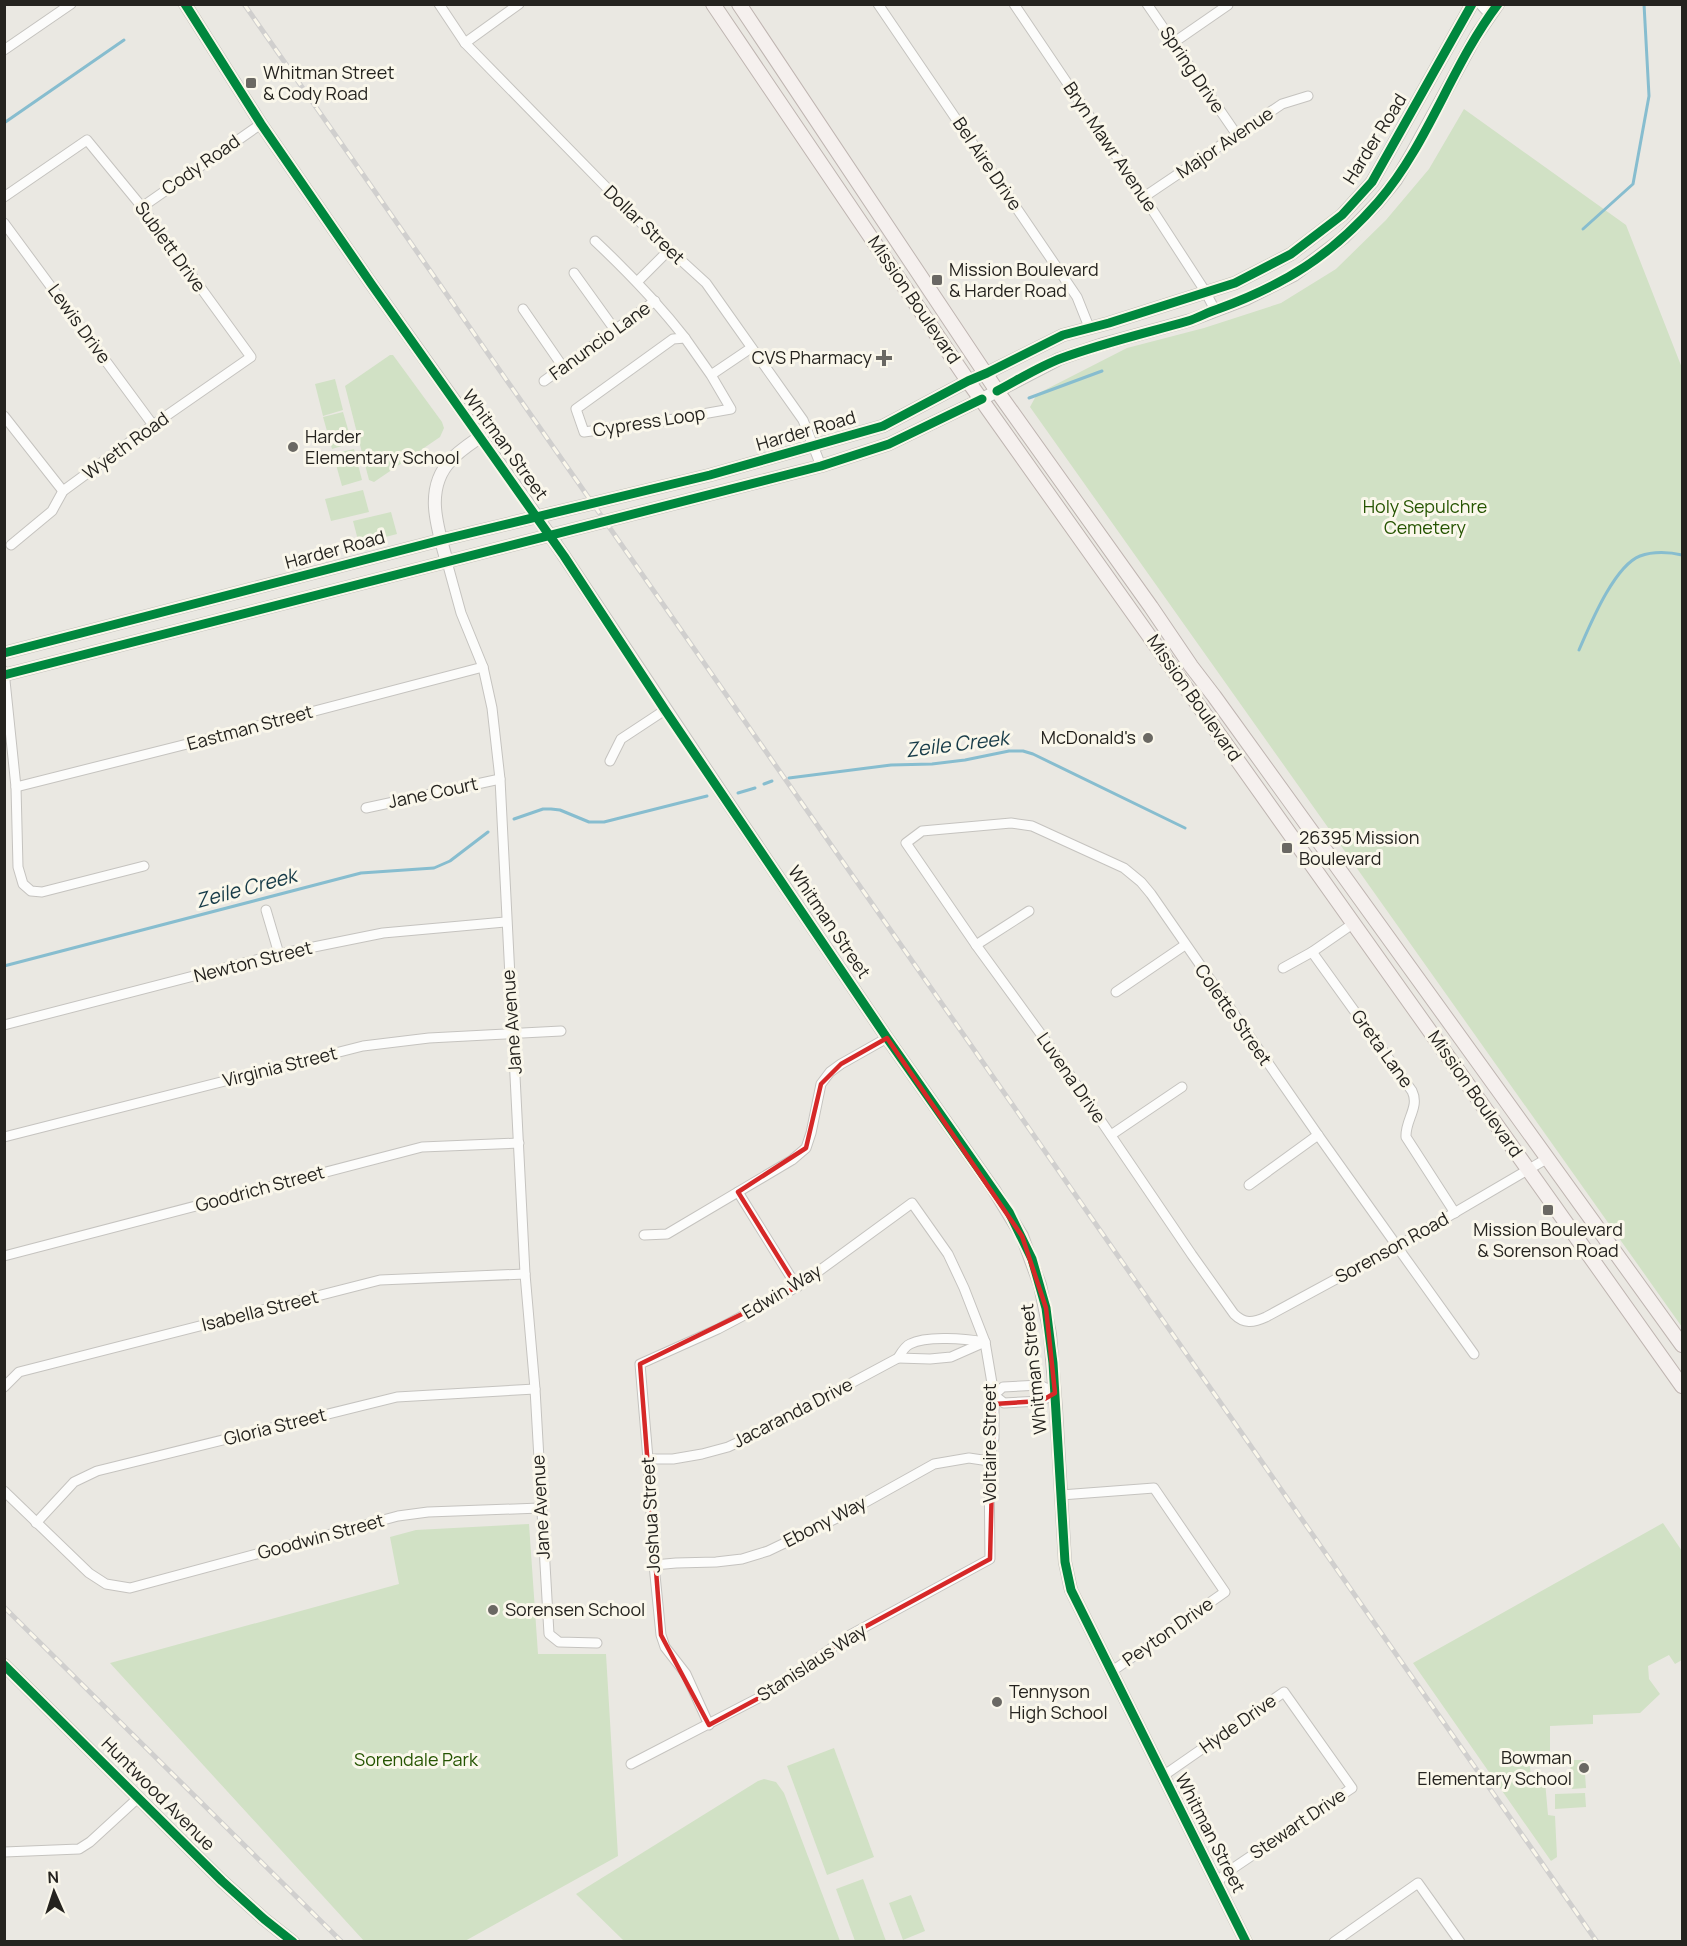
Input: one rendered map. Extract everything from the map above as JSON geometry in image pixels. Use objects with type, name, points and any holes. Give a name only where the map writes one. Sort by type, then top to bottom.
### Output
[{"type":"main road","name":"Mission Boulevard","points":[[712,4],[968,381],[1683,1386]]},
{"type":"main road","name":"Mission Boulevard","points":[[740,4],[997,391],[1191,666],[1683,1345]]},
{"type":"main road","points":[[1172,668],[1178,666],[1184,670],[1206,701],[1227,714]]},
{"type":"street","points":[[4,50],[71,4]]},
{"type":"street","name":"Whitman Street","points":[[185,4],[261,124],[564,556],[665,710],[887,1038],[994,1190],[1022,1236],[1040,1284],[1046,1308],[1055,1393],[1065,1562],[1071,1590],[1246,1941]]},
{"type":"street","name":"Dollar Street","points":[[439,4],[465,43],[640,222],[706,284],[803,420],[821,466]]},
{"type":"street","points":[[465,43],[519,4]]},
{"type":"street","name":"Bel Aire Drive","points":[[878,4],[1077,297],[1089,327]]},
{"type":"street","name":"Bryn Mawr Avenue","points":[[1014,4],[1205,291]]},
{"type":"street","name":"Spring Drive","points":[[1147,4],[1237,135]]},
{"type":"street","name":"Harder Road","points":[[4,654],[441,540],[710,475],[883,426],[1055,339],[1235,283],[1291,254],[1342,215],[1372,182],[1472,4]]},
{"type":"street","name":"Harder Road","points":[[5,674],[821,466],[889,444],[1059,359],[1100,345],[1191,320],[1246,299],[1294,275],[1343,238],[1396,180],[1476,36],[1494,10],[1480,4]]},
{"type":"street","points":[[1173,43],[1228,5]]},
{"type":"street","name":"Major Avenue","points":[[1144,197],[1282,104],[1308,96]]},
{"type":"street","name":"Cody Road","points":[[142,207],[261,124]]},
{"type":"street","name":"Sublett Drive","points":[[4,197],[87,140],[142,207],[250,357]]},
{"type":"street","name":"Lewis Drive","points":[[4,223],[153,425]]},
{"type":"street","points":[[595,241],[638,281],[685,338]]},
{"type":"street","points":[[638,281],[669,250]]},
{"type":"street","points":[[574,273],[615,330]]},
{"type":"street","points":[[1205,291],[1215,310]]},
{"type":"street","name":"Fanuncio Lane","points":[[544,381],[655,301]]},
{"type":"street","points":[[523,309],[563,368]]},
{"type":"street","name":"Cypress Loop","points":[[685,338],[711,375],[731,409],[584,432],[576,409],[673,339],[685,338]]},
{"type":"street","points":[[711,375],[752,348]]},
{"type":"street","name":"Wyeth Road","points":[[11,545],[52,511],[63,491],[250,357]]},
{"type":"street","points":[[4,416],[63,491]]},
{"type":"street","name":"Jane Avenue","points":[[480,437],[451,459],[437,483],[435,505],[441,540],[461,613],[483,667],[492,708],[500,779],[505,922],[525,1274],[535,1389],[549,1634],[559,1642],[597,1643]]},
{"type":"street","name":"Eastman Street","points":[[16,787],[238,732],[483,667]]},
{"type":"street","points":[[5,674],[16,787],[18,867],[23,884],[31,891],[42,892],[144,866]]},
{"type":"street","points":[[610,761],[621,739],[665,710]]},
{"type":"street","name":"Jane Court","points":[[366,808],[500,779]]},
{"type":"street","name":"Colette Street","points":[[906,843],[922,831],[1011,823],[1032,826],[1124,868],[1141,882],[1474,1354]]},
{"type":"street","name":"Luvena Drive","points":[[906,843],[976,945],[1059,1059],[1191,1256],[1234,1314]]},
{"type":"street","points":[[266,910],[279,954]]},
{"type":"street","points":[[976,945],[1029,911]]},
{"type":"street","name":"Newton Street","points":[[4,1025],[279,954],[383,933],[505,922]]},
{"type":"street","points":[[1283,968],[1312,952],[1354,923]]},
{"type":"street","points":[[1116,992],[1185,945]]},
{"type":"street","name":"Greta Lane","points":[[1312,952],[1412,1091],[1416,1099],[1415,1107],[1405,1129],[1406,1137],[1455,1213]]},
{"type":"street","name":"Virginia Street","points":[[4,1137],[363,1046],[429,1038],[561,1031]]},
{"type":"street","points":[[644,1235],[667,1234],[792,1160],[806,1148],[821,1084],[841,1064],[887,1038]]},
{"type":"street","points":[[1111,1135],[1182,1087]]},
{"type":"street","points":[[1249,1185],[1318,1135]]},
{"type":"street","name":"Goodrich Street","points":[[4,1256],[422,1147],[519,1143]]},
{"type":"street","name":"Sorenson Road","points":[[1234,1314],[1248,1323],[1257,1322],[1397,1246],[1548,1158]]},
{"type":"street","points":[[738,1192],[797,1287]]},
{"type":"street","name":"Edwin Way","points":[[640,1364],[718,1329],[797,1287],[912,1203]]},
{"type":"street","name":"Voltaire Street","points":[[912,1203],[948,1254],[985,1342],[994,1395],[994,1438],[989,1461],[990,1559]]},
{"type":"street","name":"Isabella Street","points":[[4,1387],[19,1372],[380,1280],[525,1274]]},
{"type":"street","name":"Jacaranda Drive","points":[[648,1459],[673,1460],[702,1455],[728,1447],[898,1358],[908,1345],[920,1340],[960,1338],[985,1342]]},
{"type":"street","name":"Jacaranda Drive","points":[[898,1358],[951,1357],[985,1342]]},
{"type":"street","name":"Joshua Street","points":[[640,1364],[661,1635],[665,1647],[686,1674],[709,1725]]},
{"type":"street","points":[[1040,1384],[1055,1393],[1041,1401],[1004,1403],[994,1395],[1003,1387],[1040,1384]]},
{"type":"street","name":"Gloria Street","points":[[36,1523],[74,1482],[97,1471],[397,1397],[535,1389]]},
{"type":"street","name":"Ebony Way","points":[[654,1565],[742,1559],[839,1517],[934,1464],[969,1458],[989,1461]]},
{"type":"street","name":"Peyton Drive","points":[[1061,1495],[1154,1488],[1225,1592],[1110,1672]]},
{"type":"street","points":[[4,1491],[36,1523]]},
{"type":"street","name":"Goodwin Street","points":[[36,1523],[89,1572],[106,1584],[130,1588],[398,1516],[428,1512],[540,1508]]},
{"type":"street","name":"Stanislaus Way","points":[[631,1764],[772,1691],[850,1635],[990,1559]]},
{"type":"street","name":"Huntwood Avenue","points":[[4,1665],[242,1900],[293,1941]]},
{"type":"street","name":"Hyde Drive","points":[[1163,1776],[1284,1692],[1352,1788]]},
{"type":"street","name":"Stewart Drive","points":[[1216,1884],[1226,1873],[1352,1788]]},
{"type":"street","points":[[4,1852],[79,1849],[90,1842],[138,1798]]},
{"type":"street","points":[[1334,1941],[1418,1883],[1460,1941]]},
{"type":"highlighted area","points":[[887,1038],[1022,1236],[1046,1308],[1055,1393],[1041,1401],[994,1404],[990,1559],[850,1635],[772,1691],[709,1725],[661,1635],[640,1364],[797,1287],[738,1192],[806,1148],[821,1084],[841,1064]]},
{"type":"green space","name":"Holy Sepulchre Cemetery","points":[[1464,109],[1626,225],[1682,368],[1682,1327],[1030,407],[1037,394],[1127,348],[1204,328],[1281,303],[1336,269],[1386,220],[1429,169]]},
{"type":"green space","points":[[393,355],[444,428],[440,437],[374,482],[369,480],[345,386]]},
{"type":"green space","points":[[335,379],[343,410],[323,416],[315,384]]},
{"type":"green space","points":[[343,412],[352,443],[332,449],[323,417]]},
{"type":"green space","points":[[354,449],[362,480],[342,486],[333,454]]},
{"type":"green space","points":[[363,490],[369,512],[331,521],[325,499]]},
{"type":"green space","points":[[391,512],[397,534],[359,544],[353,521]]},
{"type":"green space","points":[[1663,1523],[1682,1551],[1682,1660],[1675,1664],[1669,1655],[1648,1666],[1649,1679],[1660,1694],[1640,1713],[1593,1715],[1593,1724],[1550,1726],[1550,1751],[1529,1752],[1531,1780],[1545,1781],[1548,1815],[1555,1816],[1557,1857],[1551,1861],[1413,1663]]},
{"type":"green space","name":"Sorendale Park","points":[[529,1524],[538,1654],[606,1654],[618,1856],[465,1941],[364,1941],[110,1663],[399,1584],[390,1537],[416,1530]]},
{"type":"green space","points":[[834,1748],[874,1857],[827,1875],[787,1766]]},
{"type":"green space","points":[[1570,1760],[1584,1760],[1586,1788],[1572,1789]]},
{"type":"green space","points":[[764,1779],[776,1782],[784,1793],[840,1941],[624,1941],[576,1894],[758,1781]]},
{"type":"green space","points":[[1585,1793],[1586,1807],[1555,1809],[1555,1794]]},
{"type":"green space","points":[[863,1879],[886,1941],[855,1941],[836,1889]]},
{"type":"green space","points":[[911,1895],[925,1931],[903,1940],[889,1903]]},
{"type":"waterway","points":[[1583,229],[1633,184],[1649,96],[1644,4]]},
{"type":"waterway","points":[[4,123],[124,40]]},
{"type":"waterway","points":[[1029,398],[1102,371]]},
{"type":"waterway","name":"Zeile Creek","points":[[1579,650],[1604,597],[1621,571],[1630,562],[1650,553],[1682,555]]},
{"type":"waterway","name":"Zeile Creek","points":[[789,778],[891,765],[932,764],[1009,751],[1023,751],[1185,828]]},
{"type":"waterway","name":"Zeile Creek","points":[[764,784],[772,781]]},
{"type":"waterway","name":"Zeile Creek","points":[[738,793],[755,788]]},
{"type":"waterway","name":"Zeile Creek","points":[[514,819],[543,809],[551,809],[560,810],[589,822],[604,822],[707,796]]},
{"type":"waterway","name":"Zeile Creek","points":[[4,966],[361,873],[434,868],[450,861],[488,832]]},
{"type":"railway","points":[[244,4],[1597,1942]]},
{"type":"railway","points":[[4,1607],[342,1942]]},
{"type":"cycle path","points":[[185,4],[261,124],[564,556],[665,710],[887,1038],[1009,1212],[1032,1259],[1046,1308],[1053,1363],[1065,1562],[1071,1590],[1246,1942]]},
{"type":"cycle path","points":[[4,653],[441,540],[710,475],[883,426],[968,381],[1063,335],[1109,323],[1235,283],[1291,254],[1342,215],[1372,182],[1472,4]]},
{"type":"cycle path","points":[[997,391],[1062,358],[1188,321],[1242,300],[1285,279],[1324,253],[1360,221],[1396,179],[1412,155],[1481,28],[1498,4]]},
{"type":"cycle path","points":[[4,675],[821,466],[889,444],[982,399]]},
{"type":"cycle path","points":[[4,1665],[222,1881],[293,1942]]},
{"type":"place","name":"Whitman Street & Cody Road","points":[[251,83]]},
{"type":"place","name":"Mission Boulevard & Harder Road","points":[[937,280]]},
{"type":"place","name":"CVS Pharmacy","points":[[884,358]]},
{"type":"place","name":"Harder Elementary School","points":[[293,447]]},
{"type":"place","name":"McDonald's","points":[[1148,738]]},
{"type":"place","name":"26395 Mission Boulevard","points":[[1287,848]]},
{"type":"place","name":"Mission Boulevard & Sorenson Road","points":[[1548,1210]]},
{"type":"place","name":"Sorensen School","points":[[493,1610]]},
{"type":"place","name":"Tennyson High School","points":[[997,1702]]},
{"type":"place","name":"Bowman Elementary School","points":[[1584,1768]]}]
